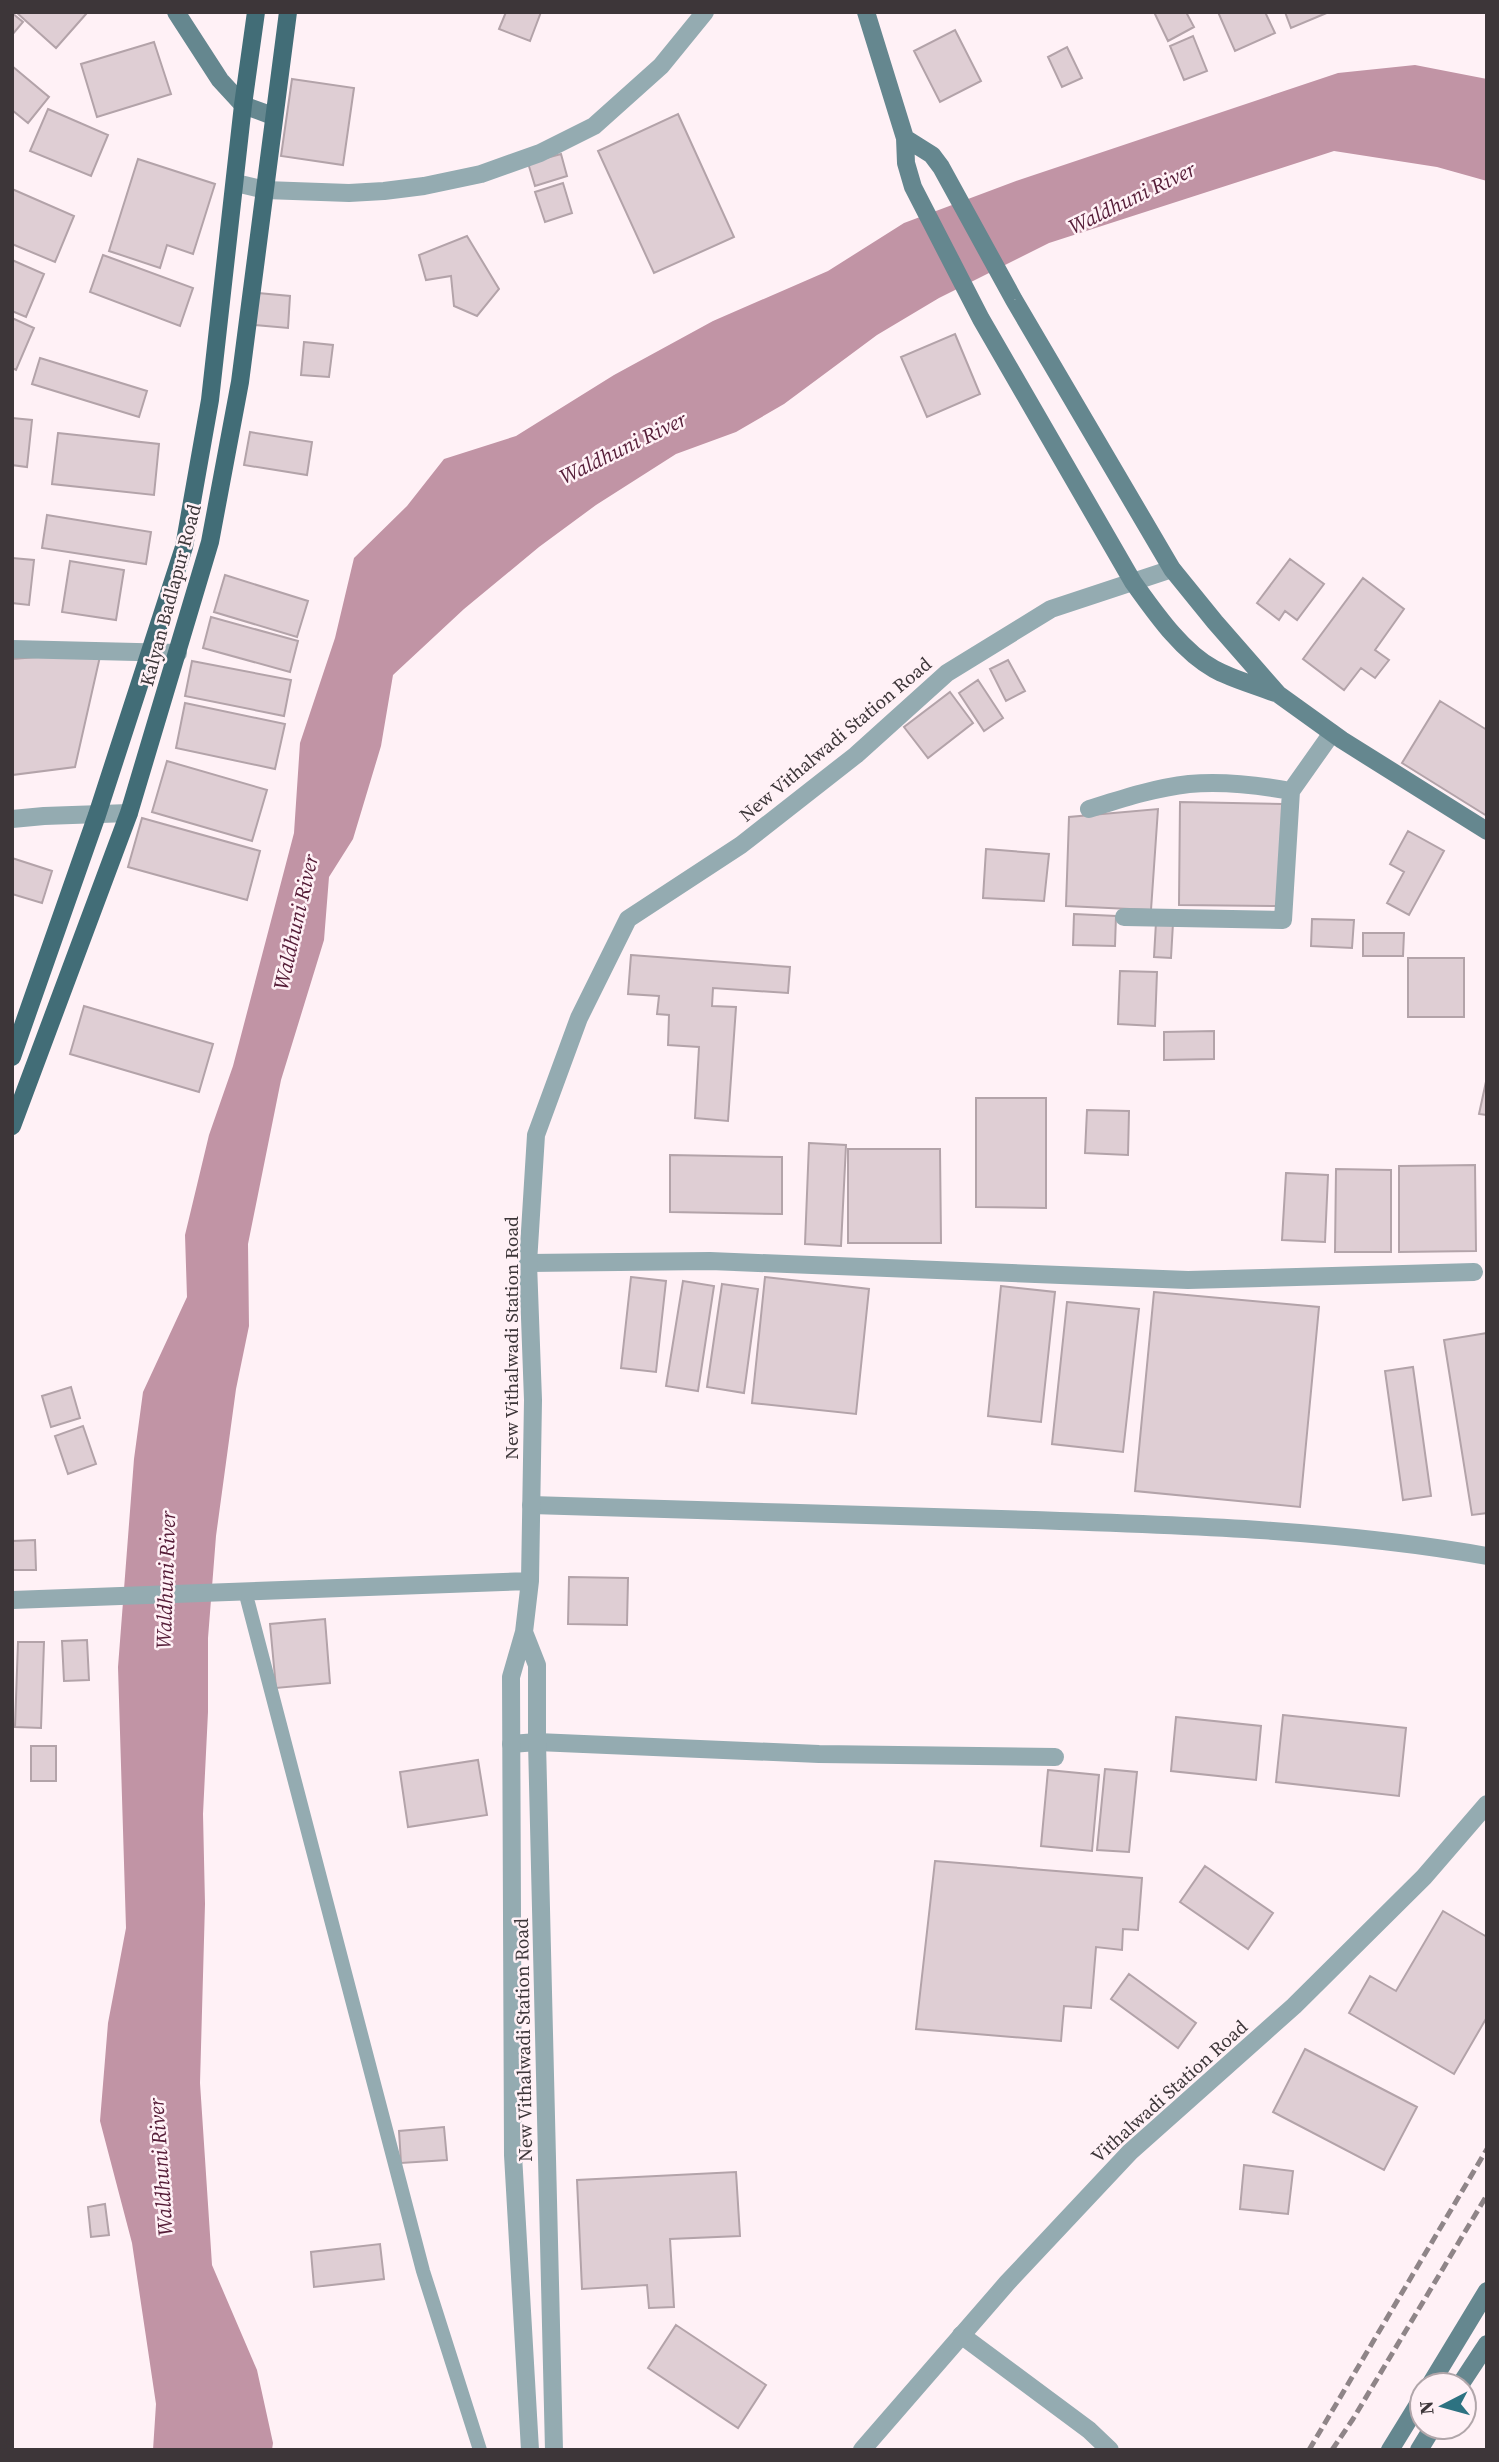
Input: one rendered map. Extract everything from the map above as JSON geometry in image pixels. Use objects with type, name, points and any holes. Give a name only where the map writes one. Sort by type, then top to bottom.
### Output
[{"type":"main road","points":[[176,12],[219,80],[243,105],[274,117]]},
{"type":"main road","name":"Kalyan Badlapur Road","points":[[12,1057],[97,815],[184,547],[210,400],[256,12]]},
{"type":"main road","name":"Kalyan Badlapur Road","points":[[12,1126],[129,813],[210,542],[240,383],[288,12]]},
{"type":"main road","points":[[866,12],[905,138],[906,163],[913,187],[981,319],[1133,582],[1158,617],[1185,646],[1213,669],[1278,694]]},
{"type":"main road","points":[[905,138],[932,155],[940,167],[1014,300],[1172,569],[1215,622],[1278,694],[1332,733],[1487,831]]},
{"type":"main road","points":[[1439,2371],[1486,2295]]},
{"type":"main road","points":[[1469,2371],[1487,2344]]},
{"type":"main road","points":[[1390,2450],[1408,2421]]},
{"type":"street","points":[[236,183],[265,190],[349,193],[424,187],[481,174],[540,153],[594,126],[661,66],[705,12]]},
{"type":"street","name":"New Vithalwadi Station Road","points":[[530,2450],[513,2155],[511,1677],[524,1632],[530,1581],[533,1400],[528,1263],[536,1135],[579,1018],[628,919],[741,845],[856,755],[947,673],[1051,609],[1172,569]]},
{"type":"street","points":[[12,649],[178,653]]},
{"type":"street","points":[[1124,917],[1283,920],[1291,791],[1332,733]]},
{"type":"street","points":[[1089,809],[1143,793],[1190,784],[1254,785],[1291,791]]},
{"type":"street","points":[[12,819],[129,813]]},
{"type":"street","points":[[528,1263],[709,1261],[1188,1280],[1474,1272]]},
{"type":"street","points":[[531,1505],[1119,1523],[1358,1539],[1487,1556]]},
{"type":"street","points":[[12,1600],[530,1581]]},
{"type":"street","name":"New Vithalwadi Station Road","points":[[524,1632],[537,1665],[554,2450]]},
{"type":"street","points":[[511,1744],[537,1742],[819,1754],[1055,1757]]},
{"type":"street","name":"Vithalwadi Station Road","points":[[862,2450],[961,2335],[1130,2151],[1294,2006],[1424,1877],[1487,1804]]},
{"type":"street","points":[[513,2010],[543,2007]]},
{"type":"street","points":[[961,2335],[1089,2430],[1110,2450]]},
{"type":"lane","points":[[238,1592],[423,2271],[480,2450]]},
{"type":"water","name":"Waldhuni River","points":[[1415,65],[1487,79],[1487,181],[1437,167],[1334,151],[1049,243],[939,298],[877,335],[784,404],[736,432],[676,454],[596,505],[539,547],[464,609],[393,675],[381,746],[353,839],[329,877],[324,940],[281,1080],[248,1244],[249,1326],[236,1389],[216,1536],[208,1638],[200,2083],[212,2265],[257,2370],[273,2443],[272,2450],[153,2450],[156,2404],[132,2243],[100,2121],[108,2023],[126,1928],[118,1667],[134,1459],[143,1392],[187,1297],[185,1235],[209,1135],[233,1066],[294,833],[300,743],[335,638],[354,558],[407,506],[444,459],[516,436],[614,375],[713,321],[828,271],[904,223],[1016,181],[1338,73]]},
{"type":"building","points":[[16,12],[85,12],[86,14],[56,48]]},
{"type":"building","points":[[506,12],[541,12],[530,41],[499,29]]},
{"type":"building","points":[[1154,12],[1186,12],[1194,27],[1168,41]]},
{"type":"building","points":[[1218,12],[1265,12],[1275,33],[1235,51]]},
{"type":"building","points":[[1285,12],[1329,12],[1291,28]]},
{"type":"building","points":[[12,13],[23,22],[12,35]]},
{"type":"building","points":[[955,30],[981,81],[940,102],[914,51]]},
{"type":"building","points":[[1193,36],[1207,71],[1184,80],[1170,46]]},
{"type":"building","points":[[154,42],[171,94],[97,117],[81,64]]},
{"type":"building","points":[[1067,47],[1082,78],[1062,87],[1048,57]]},
{"type":"building","points":[[12,66],[49,97],[28,123],[12,110]]},
{"type":"building","points":[[292,79],[354,88],[343,165],[281,156]]},
{"type":"building","points":[[48,109],[108,135],[91,176],[30,151]]},
{"type":"building","points":[[678,114],[734,237],[654,273],[598,151]]},
{"type":"building","points":[[561,154],[567,176],[535,186],[528,163]]},
{"type":"building","points":[[138,159],[215,184],[193,254],[167,245],[160,268],[109,251]]},
{"type":"building","points":[[563,183],[572,213],[545,222],[535,192]]},
{"type":"building","points":[[12,189],[74,216],[55,262],[12,244]]},
{"type":"building","points":[[467,236],[499,289],[477,316],[454,306],[451,276],[426,280],[419,255]]},
{"type":"building","points":[[103,255],[193,288],[180,326],[90,292]]},
{"type":"building","points":[[12,260],[44,274],[26,317],[12,311]]},
{"type":"building","points":[[258,293],[290,296],[288,328],[255,325]]},
{"type":"building","points":[[12,318],[34,328],[16,370],[12,368]]},
{"type":"building","points":[[955,334],[980,394],[927,417],[901,357]]},
{"type":"building","points":[[304,342],[333,345],[329,377],[301,375]]},
{"type":"building","points":[[40,358],[147,391],[139,417],[32,384]]},
{"type":"building","points":[[12,418],[32,420],[27,467],[12,465]]},
{"type":"building","points":[[250,432],[312,442],[307,475],[244,465]]},
{"type":"building","points":[[58,433],[159,444],[154,495],[52,484]]},
{"type":"building","points":[[47,515],[151,532],[146,564],[42,548]]},
{"type":"building","points":[[12,558],[34,560],[29,605],[12,603]]},
{"type":"building","points":[[1290,559],[1324,584],[1297,620],[1285,611],[1279,620],[1257,603]]},
{"type":"building","points":[[70,561],[124,570],[116,620],[62,612]]},
{"type":"building","points":[[225,575],[308,601],[297,637],[214,612]]},
{"type":"building","points":[[1363,578],[1404,609],[1375,650],[1389,660],[1375,678],[1361,668],[1344,690],[1303,659]]},
{"type":"building","points":[[211,617],[298,641],[290,672],[203,648]]},
{"type":"building","points":[[101,652],[75,767],[12,775],[12,659]]},
{"type":"building","points":[[1008,660],[1025,691],[1006,701],[990,669]]},
{"type":"building","points":[[192,661],[291,680],[284,716],[185,696]]},
{"type":"building","points":[[978,680],[1003,718],[984,731],[959,693]]},
{"type":"building","points":[[950,692],[973,723],[928,758],[904,727]]},
{"type":"building","points":[[1440,701],[1487,730],[1487,816],[1402,763]]},
{"type":"building","points":[[185,703],[285,724],[275,769],[176,748]]},
{"type":"building","points":[[167,761],[267,790],[252,841],[152,812]]},
{"type":"building","points":[[1180,802],[1282,804],[1281,906],[1179,905]]},
{"type":"building","points":[[1158,809],[1151,910],[1066,906],[1069,817]]},
{"type":"building","points":[[142,818],[260,851],[247,900],[128,867]]},
{"type":"building","points":[[1408,831],[1444,851],[1409,915],[1387,903],[1404,872],[1390,864]]},
{"type":"building","points":[[986,849],[1049,854],[1044,901],[983,898]]},
{"type":"building","points":[[12,858],[52,871],[42,903],[12,894]]},
{"type":"building","points":[[1074,914],[1116,916],[1115,946],[1073,945]]},
{"type":"building","points":[[1312,919],[1354,920],[1352,948],[1311,946]]},
{"type":"building","points":[[1156,922],[1173,923],[1171,958],[1154,957]]},
{"type":"building","points":[[1363,933],[1404,933],[1403,956],[1363,956]]},
{"type":"building","points":[[631,955],[790,967],[788,993],[713,988],[712,1006],[736,1007],[728,1121],[695,1118],[699,1047],[668,1045],[669,1015],[657,1014],[659,996],[628,994]]},
{"type":"building","points":[[1408,958],[1464,958],[1464,1017],[1408,1017]]},
{"type":"building","points":[[1120,971],[1157,972],[1155,1026],[1118,1024]]},
{"type":"building","points":[[84,1006],[213,1044],[199,1092],[70,1054]]},
{"type":"building","points":[[1214,1031],[1214,1059],[1164,1060],[1164,1032]]},
{"type":"building","points":[[1487,1077],[1487,1115],[1479,1114]]},
{"type":"building","points":[[976,1098],[1046,1098],[1046,1208],[976,1207]]},
{"type":"building","points":[[1087,1110],[1129,1111],[1128,1155],[1085,1153]]},
{"type":"building","points":[[809,1143],[846,1145],[841,1246],[805,1244]]},
{"type":"building","points":[[848,1149],[940,1149],[941,1243],[848,1243]]},
{"type":"building","points":[[670,1155],[782,1157],[782,1214],[670,1212]]},
{"type":"building","points":[[1475,1165],[1476,1251],[1399,1252],[1399,1166]]},
{"type":"building","points":[[1336,1169],[1391,1170],[1391,1252],[1335,1252]]},
{"type":"building","points":[[1286,1173],[1328,1175],[1325,1242],[1282,1240]]},
{"type":"building","points":[[631,1277],[666,1281],[656,1372],[621,1368]]},
{"type":"building","points":[[765,1277],[869,1289],[856,1414],[752,1403]]},
{"type":"building","points":[[683,1281],[714,1286],[698,1391],[666,1386]]},
{"type":"building","points":[[722,1284],[758,1289],[744,1393],[707,1387]]},
{"type":"building","points":[[1001,1286],[1055,1292],[1041,1422],[988,1416]]},
{"type":"building","points":[[1154,1292],[1319,1307],[1300,1507],[1135,1491]]},
{"type":"building","points":[[1067,1302],[1139,1309],[1123,1452],[1052,1444]]},
{"type":"building","points":[[1487,1333],[1487,1513],[1472,1515],[1444,1340]]},
{"type":"building","points":[[1413,1367],[1431,1496],[1403,1500],[1385,1371]]},
{"type":"building","points":[[71,1387],[80,1418],[51,1427],[42,1396]]},
{"type":"building","points":[[83,1426],[96,1464],[68,1474],[55,1436]]},
{"type":"building","points":[[35,1540],[36,1570],[12,1570],[12,1541]]},
{"type":"building","points":[[569,1577],[628,1578],[627,1625],[568,1624]]},
{"type":"building","points":[[325,1619],[330,1683],[276,1688],[270,1624]]},
{"type":"building","points":[[87,1640],[89,1680],[64,1681],[62,1641]]},
{"type":"building","points":[[18,1642],[44,1642],[41,1728],[15,1727]]},
{"type":"building","points":[[1283,1715],[1406,1728],[1399,1796],[1276,1782]]},
{"type":"building","points":[[1176,1717],[1261,1726],[1256,1780],[1171,1771]]},
{"type":"building","points":[[31,1746],[56,1746],[56,1781],[31,1781]]},
{"type":"building","points":[[478,1760],[487,1815],[408,1827],[400,1772]]},
{"type":"building","points":[[1105,1769],[1137,1772],[1129,1852],[1097,1850]]},
{"type":"building","points":[[1048,1770],[1099,1775],[1092,1851],[1041,1846]]},
{"type":"building","points":[[935,1861],[1142,1878],[1138,1930],[1123,1929],[1122,1950],[1096,1947],[1091,2008],[1064,2006],[1061,2041],[916,2029]]},
{"type":"building","points":[[1205,1866],[1273,1913],[1248,1949],[1180,1902]]},
{"type":"building","points":[[1443,1911],[1487,1937],[1487,2017],[1454,2074],[1349,2013],[1370,1976],[1396,1991]]},
{"type":"building","points":[[1129,1974],[1196,2023],[1178,2048],[1111,1999]]},
{"type":"building","points":[[1305,2049],[1417,2107],[1384,2170],[1273,2112]]},
{"type":"building","points":[[444,2127],[447,2160],[401,2163],[399,2131]]},
{"type":"building","points":[[1244,2165],[1293,2171],[1288,2214],[1240,2209]]},
{"type":"building","points":[[736,2172],[740,2236],[670,2239],[674,2307],[649,2308],[647,2285],[582,2289],[577,2180]]},
{"type":"building","points":[[105,2204],[109,2235],[91,2237],[88,2207]]},
{"type":"building","points":[[380,2244],[384,2279],[314,2287],[311,2252]]},
{"type":"building","points":[[676,2325],[766,2385],[738,2428],[648,2368]]},
{"type":"railway","points":[[1309,2450],[1487,2149]]},
{"type":"railway","points":[[1332,2450],[1487,2195]]}]
